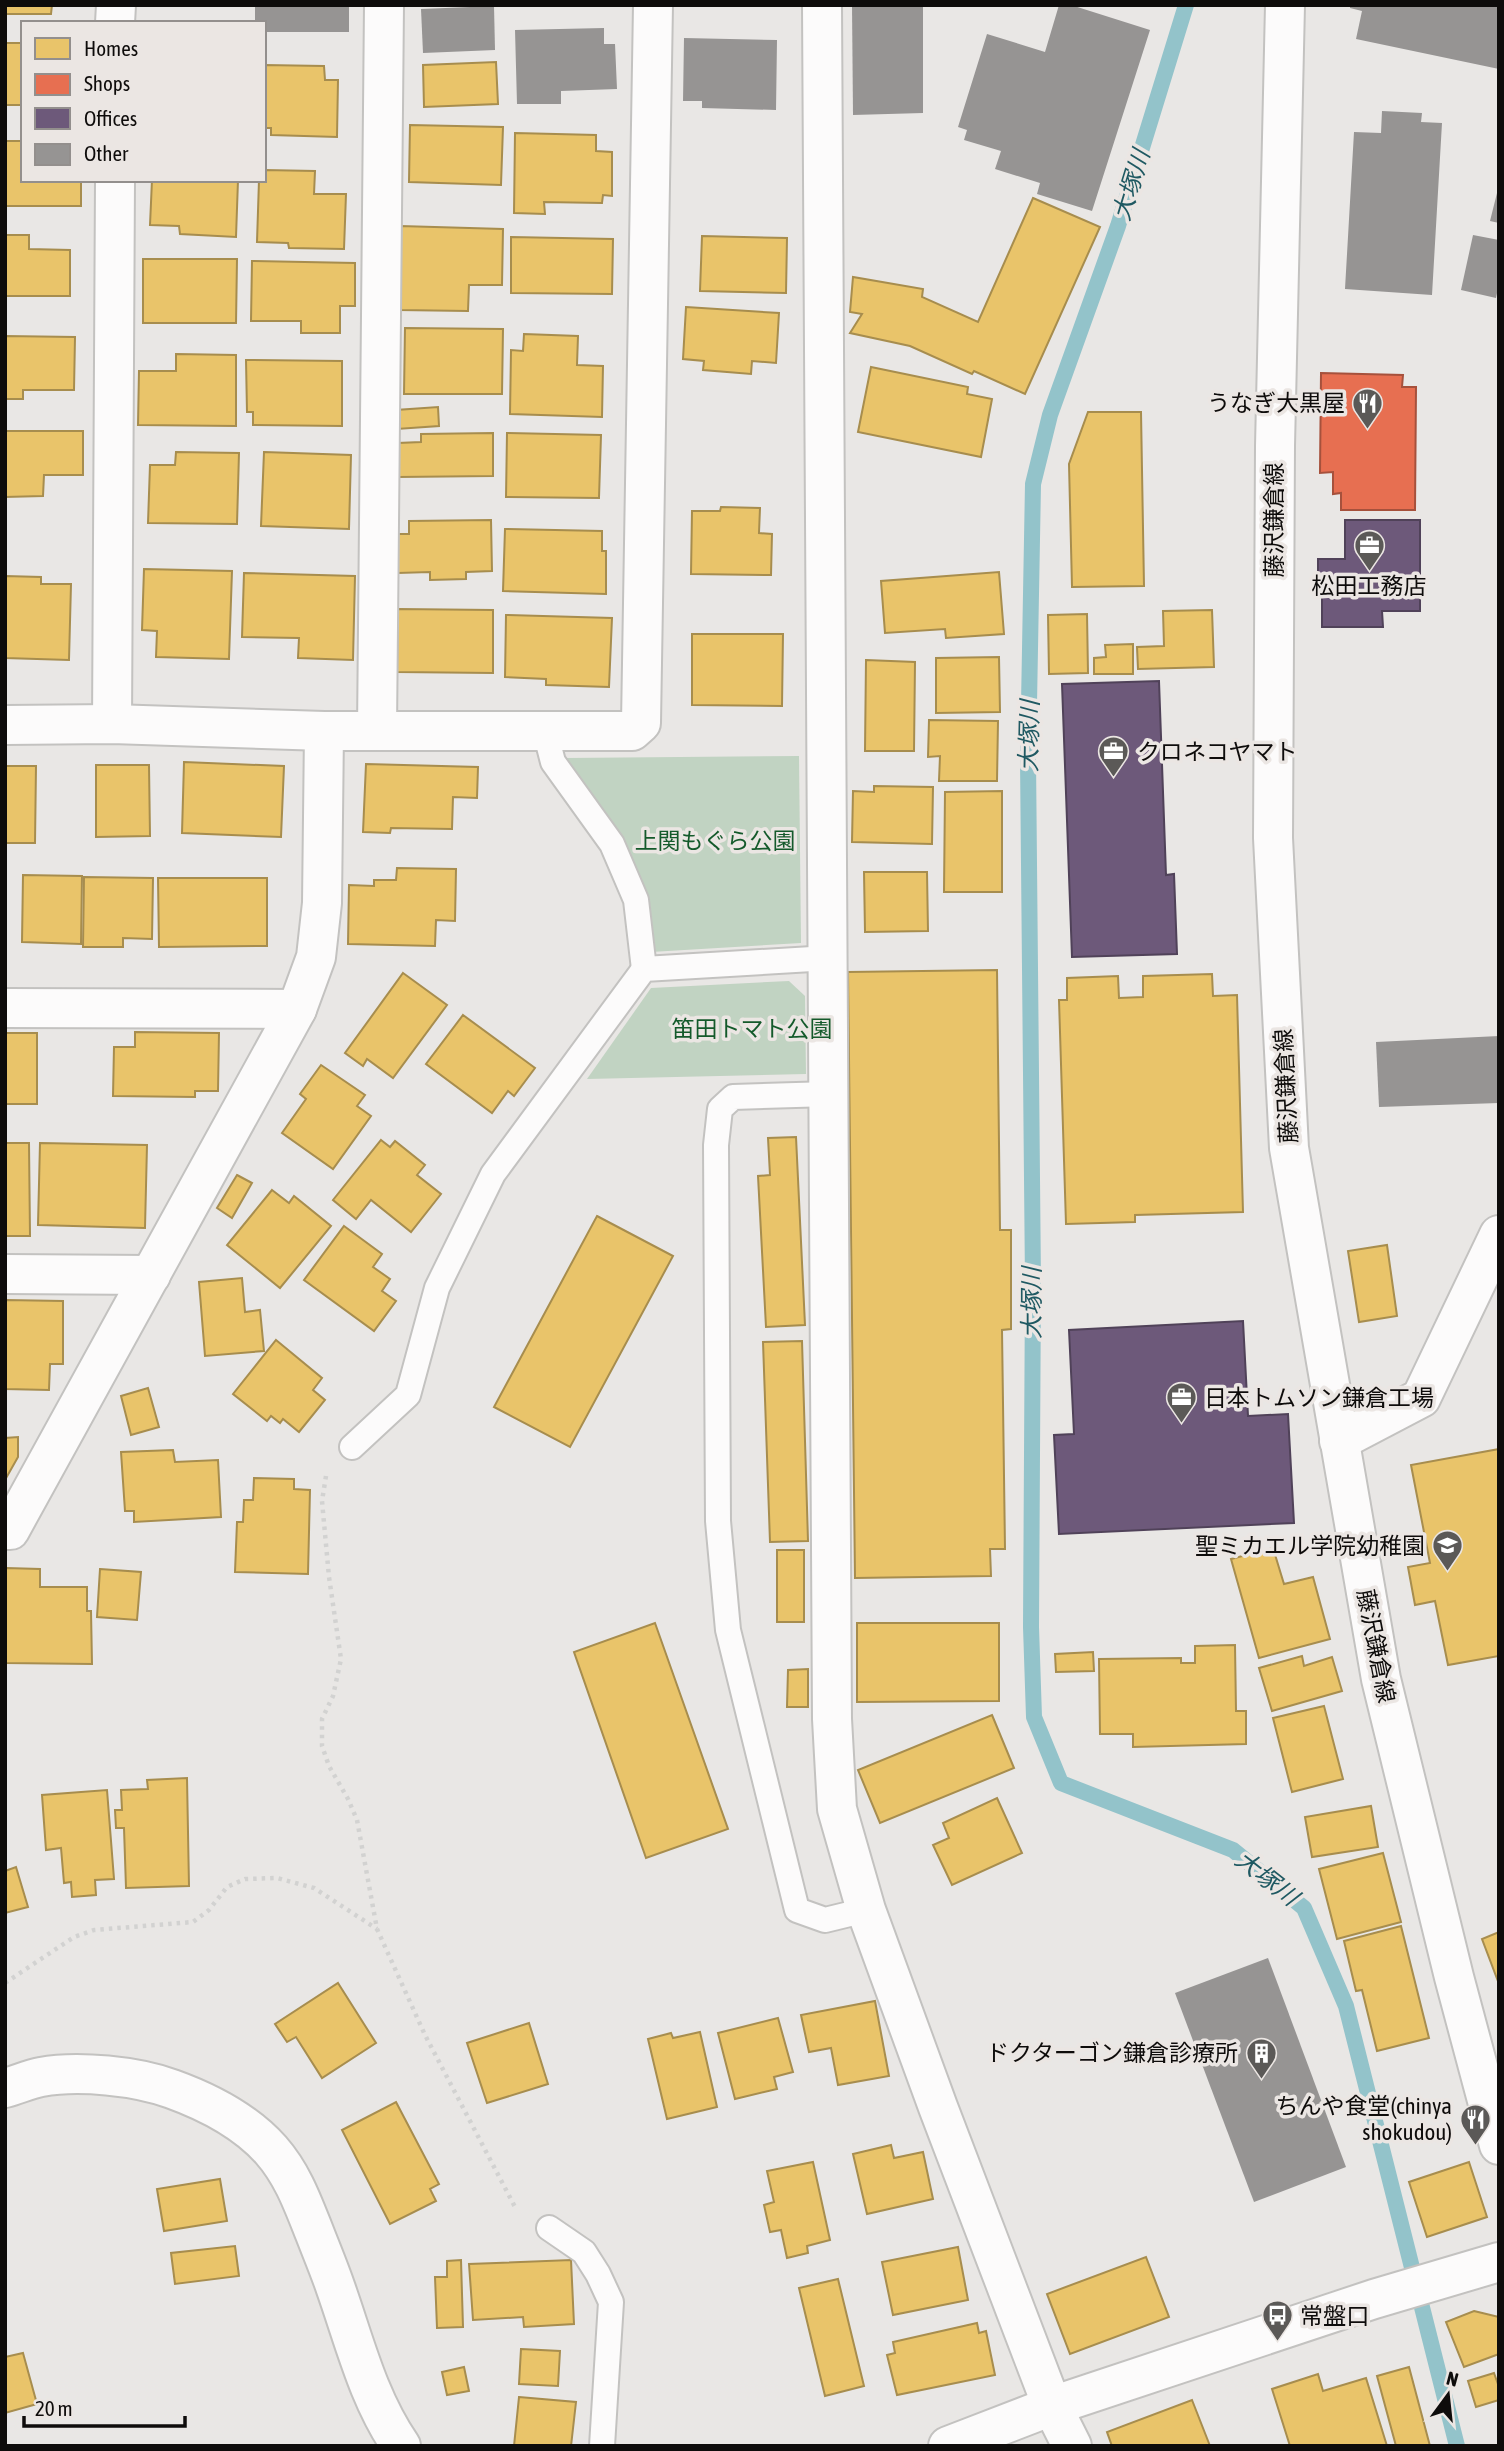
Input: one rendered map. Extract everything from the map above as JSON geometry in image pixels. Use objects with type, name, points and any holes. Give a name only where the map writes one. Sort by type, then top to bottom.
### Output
[{"type":"street","points":[[377,730],[384,5]]},
{"type":"street","points":[[5,725],[112,724],[324,731],[632,731],[641,723],[653,5]]},
{"type":"street","points":[[822,5],[832,1719],[837,1809],[866,1910],[943,2120],[1052,2406],[1072,2446]]},
{"type":"street","name":"藤沢鎌倉線","points":[[1285,5],[1275,446],[1273,838],[1289,1148],[1381,1679],[1454,1977],[1499,2145]]},
{"type":"street","points":[[112,724],[115,182]]},
{"type":"street","points":[[7,1532],[297,1009],[316,957],[320,916],[324,731]]},
{"type":"street","points":[[5,1008],[297,1009]]},
{"type":"street","points":[[1339,1441],[1420,1398],[1499,1235]]},
{"type":"street","points":[[5,1274],[151,1275]]},
{"type":"street","points":[[5,2088],[42,2077],[87,2075],[117,2076],[158,2084],[205,2101],[238,2122],[270,2149],[296,2186],[336,2288],[361,2367],[383,2420],[401,2446]]},
{"type":"street","points":[[948,2446],[1052,2406],[1426,2282],[1499,2262]]},
{"type":"lane","points":[[352,1447],[408,1395],[437,1288],[493,1174],[643,970],[636,900],[612,844],[553,762],[545,730]]},
{"type":"lane","points":[[643,970],[829,958]]},
{"type":"lane","points":[[830,1094],[733,1097],[720,1109],[716,1145],[718,1521],[728,1630],[797,1910],[825,1920],[866,1910]]},
{"type":"lane","points":[[549,2228],[584,2252],[611,2302],[601,2446]]},
{"type":"path","points":[[352,1447],[330,1466],[323,1480],[327,1564],[341,1659],[333,1696],[321,1719],[322,1746],[328,1766],[357,1820],[377,1929],[425,2035],[505,2191],[525,2223],[549,2228]]},
{"type":"path","points":[[5,1983],[74,1937],[94,1930],[193,1922],[209,1910],[227,1887],[245,1879],[277,1878],[314,1888],[377,1929]]},
{"type":"green space","name":"上関もぐら公園","points":[[799,756],[801,943],[651,952],[570,775],[566,758]]},
{"type":"green space","name":"笛田トマト公園","points":[[789,981],[805,996],[806,1074],[587,1079],[651,988]]},
{"type":"building: Homes","points":[[5,5],[52,5],[51,14],[5,14]]},
{"type":"building: Homes","points":[[5,43],[21,43],[21,105],[5,105]]},
{"type":"building: Homes","points":[[496,62],[498,104],[424,107],[423,65]]},
{"type":"building: Homes","points":[[266,65],[324,66],[325,80],[338,80],[337,137],[271,135],[271,128],[266,128]]},
{"type":"building: Homes","points":[[410,125],[503,127],[501,185],[409,182]]},
{"type":"building: Homes","points":[[515,133],[596,135],[596,151],[612,152],[612,196],[603,195],[602,203],[544,202],[545,214],[514,213]]},
{"type":"building: Homes","points":[[5,141],[21,141],[21,182],[81,182],[81,206],[5,206]]},
{"type":"building: Homes","points":[[266,170],[315,171],[314,194],[346,194],[344,249],[289,248],[288,243],[257,242],[259,182],[266,182]]},
{"type":"building: Homes","points":[[152,182],[238,182],[236,237],[180,234],[179,226],[150,225]]},
{"type":"building: Homes","points":[[1033,198],[1100,227],[1025,394],[910,346],[850,333],[862,314],[850,312],[853,277],[923,289],[922,297],[978,322]]},
{"type":"building: Homes","points":[[400,226],[503,229],[502,285],[469,285],[468,311],[399,310]]},
{"type":"building: Homes","points":[[5,235],[29,235],[29,249],[70,250],[70,296],[5,296]]},
{"type":"building: Homes","points":[[702,236],[787,238],[786,293],[700,291]]},
{"type":"building: Homes","points":[[511,237],[613,239],[612,294],[511,293]]},
{"type":"building: Homes","points":[[143,259],[237,259],[236,323],[143,323]]},
{"type":"building: Homes","points":[[252,261],[355,263],[355,306],[340,306],[340,333],[301,333],[301,321],[251,321]]},
{"type":"building: Homes","points":[[686,307],[779,313],[776,363],[752,361],[751,374],[703,370],[704,361],[683,359]]},
{"type":"building: Homes","points":[[405,328],[503,329],[502,394],[404,394]]},
{"type":"building: Homes","points":[[524,334],[578,336],[577,365],[603,366],[602,417],[510,414],[511,350],[523,351]]},
{"type":"building: Homes","points":[[5,336],[75,337],[74,390],[23,390],[23,399],[5,399]]},
{"type":"building: Homes","points":[[176,354],[236,355],[236,426],[138,425],[139,371],[176,371]]},
{"type":"building: Homes","points":[[246,360],[342,361],[342,426],[253,425],[253,412],[247,412]]},
{"type":"building: Homes","points":[[871,367],[968,387],[967,394],[992,399],[981,457],[858,432]]},
{"type":"building: Homes","points":[[438,407],[439,426],[397,429],[396,410]]},
{"type":"building: Homes","points":[[1088,412],[1141,412],[1144,586],[1072,587],[1069,464]]},
{"type":"building: Homes","points":[[5,431],[83,431],[83,475],[44,475],[43,496],[5,497]]},
{"type":"building: Homes","points":[[493,433],[493,476],[398,477],[398,443],[421,442],[421,434]]},
{"type":"building: Homes","points":[[507,433],[601,435],[599,498],[506,497]]},
{"type":"building: Homes","points":[[176,452],[239,453],[237,524],[148,523],[150,465],[175,465]]},
{"type":"building: Homes","points":[[264,452],[351,455],[349,529],[261,526]]},
{"type":"building: Homes","points":[[721,507],[760,508],[759,533],[772,534],[771,575],[691,574],[692,511],[720,511]]},
{"type":"building: Homes","points":[[491,520],[492,571],[466,572],[466,579],[430,580],[430,572],[398,573],[398,534],[409,534],[409,521]]},
{"type":"building: Homes","points":[[505,529],[602,531],[602,551],[606,551],[606,594],[503,591]]},
{"type":"building: Homes","points":[[144,569],[232,571],[229,659],[156,657],[157,631],[142,630]]},
{"type":"building: Homes","points":[[999,572],[1004,634],[946,638],[945,629],[885,633],[881,581]]},
{"type":"building: Homes","points":[[244,573],[355,576],[353,660],[298,658],[299,638],[242,637]]},
{"type":"building: Homes","points":[[5,576],[41,577],[41,584],[71,584],[69,660],[5,658]]},
{"type":"building: Homes","points":[[398,609],[493,610],[493,673],[397,672]]},
{"type":"building: Homes","points":[[1212,610],[1214,667],[1138,669],[1137,647],[1164,646],[1163,611]]},
{"type":"building: Homes","points":[[1087,614],[1088,673],[1049,674],[1048,615]]},
{"type":"building: Homes","points":[[506,615],[612,618],[609,687],[546,685],[546,679],[505,677]]},
{"type":"building: Homes","points":[[692,634],[783,634],[782,706],[692,705]]},
{"type":"building: Homes","points":[[1133,644],[1133,674],[1094,674],[1094,658],[1106,657],[1105,645]]},
{"type":"building: Homes","points":[[999,657],[1000,712],[936,713],[936,658]]},
{"type":"building: Homes","points":[[866,660],[915,662],[914,751],[865,751]]},
{"type":"building: Homes","points":[[929,720],[998,721],[997,781],[939,781],[940,756],[928,757]]},
{"type":"building: Homes","points":[[184,762],[284,766],[281,837],[182,833]]},
{"type":"building: Homes","points":[[366,764],[478,767],[477,798],[453,797],[452,829],[391,828],[390,833],[363,832]]},
{"type":"building: Homes","points":[[96,765],[149,765],[150,836],[96,837]]},
{"type":"building: Homes","points":[[5,766],[36,766],[35,843],[5,843]]},
{"type":"building: Homes","points":[[874,786],[933,787],[932,844],[852,842],[853,791],[874,792]]},
{"type":"building: Homes","points":[[1002,791],[1002,892],[944,892],[945,792]]},
{"type":"building: Homes","points":[[397,868],[456,869],[455,921],[436,920],[435,946],[348,944],[349,885],[374,886],[374,880],[396,880]]},
{"type":"building: Homes","points":[[864,872],[927,872],[928,931],[865,932]]},
{"type":"building: Homes","points":[[23,875],[82,876],[81,944],[22,942]]},
{"type":"building: Homes","points":[[84,877],[153,878],[152,939],[123,938],[123,947],[83,947]]},
{"type":"building: Homes","points":[[158,878],[267,878],[267,946],[159,947]]},
{"type":"building: Homes","points":[[997,970],[1000,1230],[1011,1230],[1011,1329],[1002,1330],[1005,1549],[990,1549],[991,1576],[855,1578],[848,972]]},
{"type":"building: Homes","points":[[403,973],[447,1005],[393,1078],[367,1059],[363,1066],[345,1053]]},
{"type":"building: Homes","points":[[1212,974],[1213,996],[1237,995],[1243,1212],[1135,1215],[1135,1222],[1066,1224],[1059,1000],[1067,1000],[1067,978],[1118,976],[1119,998],[1143,997],[1143,976]]},
{"type":"building: Homes","points":[[463,1015],[535,1068],[514,1096],[508,1091],[492,1113],[426,1064]]},
{"type":"building: Homes","points":[[135,1032],[219,1033],[218,1091],[195,1091],[195,1097],[113,1096],[114,1047],[135,1047]]},
{"type":"building: Homes","points":[[5,1033],[37,1033],[37,1104],[5,1104]]},
{"type":"building: Homes","points":[[321,1065],[365,1095],[357,1106],[371,1116],[333,1169],[282,1133],[306,1099],[300,1094]]},
{"type":"building: Homes","points":[[796,1137],[805,1325],[766,1327],[758,1176],[770,1175],[768,1138]]},
{"type":"building: Homes","points":[[381,1140],[390,1147],[395,1141],[425,1165],[417,1175],[441,1194],[411,1232],[371,1200],[356,1219],[333,1200]]},
{"type":"building: Homes","points":[[5,1143],[29,1143],[30,1236],[5,1236]]},
{"type":"building: Homes","points":[[40,1143],[147,1145],[145,1228],[38,1225]]},
{"type":"building: Homes","points":[[237,1175],[252,1183],[232,1218],[217,1208]]},
{"type":"building: Homes","points":[[272,1190],[289,1203],[294,1196],[331,1226],[280,1288],[227,1245]]},
{"type":"building: Homes","points":[[597,1216],[673,1256],[570,1447],[494,1407]]},
{"type":"building: Homes","points":[[344,1226],[382,1254],[373,1267],[390,1279],[382,1291],[396,1301],[374,1331],[304,1280]]},
{"type":"building: Homes","points":[[1387,1245],[1397,1316],[1359,1322],[1348,1251]]},
{"type":"building: Homes","points":[[242,1278],[245,1312],[260,1310],[264,1351],[205,1356],[199,1282]]},
{"type":"building: Homes","points":[[5,1300],[63,1301],[63,1364],[50,1364],[49,1390],[5,1389]]},
{"type":"building: Homes","points":[[276,1340],[322,1378],[313,1390],[325,1400],[299,1432],[283,1419],[280,1423],[271,1416],[267,1421],[233,1394]]},
{"type":"building: Homes","points":[[802,1341],[808,1541],[770,1542],[763,1342]]},
{"type":"building: Homes","points":[[148,1388],[159,1427],[131,1435],[121,1396]]},
{"type":"building: Homes","points":[[18,1437],[18,1457],[5,1480],[5,1438]]},
{"type":"building: Homes","points":[[1499,1449],[1499,1656],[1448,1665],[1435,1601],[1415,1605],[1408,1567],[1430,1563],[1411,1465]]},
{"type":"building: Homes","points":[[173,1450],[175,1462],[218,1460],[221,1517],[134,1522],[134,1511],[125,1511],[121,1452]]},
{"type":"building: Homes","points":[[254,1478],[294,1479],[294,1489],[310,1490],[308,1574],[235,1572],[237,1522],[243,1522],[244,1500],[253,1500]]},
{"type":"building: Homes","points":[[1273,1548],[1284,1584],[1313,1577],[1330,1639],[1259,1658],[1231,1559]]},
{"type":"building: Homes","points":[[777,1550],[804,1550],[804,1622],[777,1622]]},
{"type":"building: Homes","points":[[6,1568],[40,1569],[40,1587],[87,1587],[87,1611],[91,1611],[92,1664],[5,1663]]},
{"type":"building: Homes","points":[[100,1569],[141,1572],[137,1620],[97,1617]]},
{"type":"building: Homes","points":[[655,1623],[728,1829],[646,1858],[574,1652]]},
{"type":"building: Homes","points":[[857,1623],[999,1623],[999,1701],[857,1702]]},
{"type":"building: Homes","points":[[1235,1645],[1236,1711],[1246,1711],[1246,1744],[1133,1747],[1133,1734],[1100,1734],[1099,1659],[1181,1658],[1181,1663],[1195,1663],[1195,1646]]},
{"type":"building: Homes","points":[[1093,1652],[1094,1671],[1056,1672],[1055,1654]]},
{"type":"building: Homes","points":[[1302,1656],[1304,1666],[1332,1657],[1342,1691],[1272,1711],[1259,1668]]},
{"type":"building: Homes","points":[[808,1669],[808,1707],[787,1707],[788,1670]]},
{"type":"building: Homes","points":[[1324,1706],[1343,1779],[1292,1792],[1273,1718]]},
{"type":"building: Homes","points":[[992,1715],[1014,1768],[880,1823],[858,1770]]},
{"type":"building: Homes","points":[[187,1778],[189,1886],[126,1888],[124,1828],[116,1828],[115,1810],[122,1810],[121,1790],[148,1789],[147,1780]]},
{"type":"building: Homes","points":[[107,1790],[114,1879],[95,1880],[96,1895],[72,1897],[71,1882],[64,1883],[61,1848],[46,1850],[42,1795]]},
{"type":"building: Homes","points":[[997,1798],[1022,1853],[952,1885],[933,1845],[949,1838],[943,1823]]},
{"type":"building: Homes","points":[[1371,1806],[1378,1847],[1312,1857],[1305,1817]]},
{"type":"building: Homes","points":[[1383,1853],[1401,1922],[1337,1939],[1319,1869]]},
{"type":"building: Homes","points":[[16,1867],[28,1907],[5,1913],[5,1871]]},
{"type":"building: Homes","points":[[1401,1926],[1429,2038],[1377,2051],[1362,1990],[1356,1991],[1344,1941]]},
{"type":"building: Homes","points":[[1499,1932],[1499,1984],[1482,1939]]},
{"type":"building: Homes","points":[[338,1983],[376,2043],[322,2078],[296,2037],[287,2042],[275,2024]]},
{"type":"building: Homes","points":[[875,2001],[889,2076],[838,2085],[831,2048],[809,2052],[801,2015]]},
{"type":"building: Homes","points":[[778,2018],[793,2072],[774,2077],[777,2089],[735,2099],[718,2033]]},
{"type":"building: Homes","points":[[529,2023],[548,2084],[487,2103],[467,2043]]},
{"type":"building: Homes","points":[[700,2032],[717,2107],[667,2119],[648,2039],[671,2033],[673,2038]]},
{"type":"building: Homes","points":[[396,2102],[439,2184],[430,2189],[436,2201],[390,2224],[342,2130]]},
{"type":"building: Homes","points":[[891,2145],[894,2158],[923,2152],[933,2199],[867,2214],[853,2154]]},
{"type":"building: Homes","points":[[813,2162],[830,2240],[807,2246],[808,2253],[787,2258],[781,2230],[770,2232],[764,2205],[774,2202],[767,2171]]},
{"type":"building: Homes","points":[[1469,2162],[1487,2217],[1427,2237],[1409,2182]]},
{"type":"building: Homes","points":[[220,2179],[227,2221],[164,2231],[157,2189]]},
{"type":"building: Homes","points":[[235,2246],[239,2276],[175,2284],[171,2253]]},
{"type":"building: Homes","points":[[958,2247],[968,2300],[893,2315],[882,2262]]},
{"type":"building: Homes","points":[[1146,2257],[1169,2317],[1070,2354],[1047,2294]]},
{"type":"building: Homes","points":[[461,2260],[463,2327],[437,2328],[435,2277],[447,2277],[447,2261]]},
{"type":"building: Homes","points":[[571,2260],[574,2324],[524,2327],[523,2317],[473,2320],[469,2264]]},
{"type":"building: Homes","points":[[838,2279],[864,2386],[825,2396],[799,2288]]},
{"type":"building: Homes","points":[[1474,2311],[1499,2317],[1499,2354],[1464,2367],[1446,2322]]},
{"type":"building: Homes","points":[[977,2323],[979,2333],[986,2331],[995,2375],[897,2395],[887,2355],[895,2353],[893,2342]]},
{"type":"building: Homes","points":[[521,2349],[560,2351],[558,2386],[519,2384]]},
{"type":"building: Homes","points":[[23,2353],[37,2404],[5,2413],[5,2357]]},
{"type":"building: Homes","points":[[464,2367],[469,2391],[447,2395],[442,2372]]},
{"type":"building: Homes","points":[[1409,2367],[1430,2446],[1396,2446],[1377,2376]]},
{"type":"building: Homes","points":[[1494,2373],[1499,2387],[1499,2400],[1476,2407],[1468,2381]]},
{"type":"building: Homes","points":[[1318,2374],[1323,2391],[1366,2378],[1387,2446],[1290,2446],[1272,2389]]},
{"type":"building: Homes","points":[[519,2397],[576,2402],[571,2446],[514,2446]]},
{"type":"building: Homes","points":[[1192,2400],[1210,2446],[1112,2446],[1107,2432]]},
{"type":"building: Shops","name":"うなぎ大黒屋","points":[[1321,373],[1403,375],[1402,387],[1416,387],[1415,510],[1341,510],[1341,493],[1333,494],[1333,472],[1320,473]]},
{"type":"building: Offices","name":"松田工務店","points":[[1345,520],[1420,520],[1420,611],[1382,611],[1383,627],[1322,627],[1322,584],[1318,584],[1318,559],[1345,559]]},
{"type":"building: Offices","name":"クロネコヤマト","points":[[1159,681],[1166,875],[1174,874],[1177,954],[1072,957],[1062,684]]},
{"type":"building: Offices","name":"日本トムソン鎌倉工場","points":[[1243,1321],[1248,1416],[1288,1414],[1294,1523],[1059,1534],[1054,1435],[1074,1434],[1069,1330]]},
{"type":"building: Other","points":[[255,5],[349,5],[349,32],[266,32],[266,21],[255,21]]},
{"type":"building: Other","points":[[852,5],[923,5],[923,113],[853,115]]},
{"type":"building: Other","points":[[1059,5],[1071,5],[1150,30],[1092,211],[1037,194],[1040,183],[995,169],[1001,151],[964,140],[967,130],[958,127],[987,34],[1045,52]]},
{"type":"building: Other","points":[[1350,5],[1499,5],[1499,69],[1356,39],[1362,11],[1350,8]]},
{"type":"building: Other","points":[[494,6],[495,50],[423,53],[421,9]]},
{"type":"building: Other","points":[[604,28],[604,44],[615,44],[617,89],[561,91],[561,104],[517,104],[515,30]]},
{"type":"building: Other","points":[[684,38],[777,40],[776,110],[702,108],[702,101],[683,101]]},
{"type":"building: Other","points":[[1382,111],[1422,113],[1421,122],[1442,123],[1432,295],[1345,289],[1354,132],[1381,133]]},
{"type":"building: Other","points":[[1499,189],[1499,223],[1490,221]]},
{"type":"building: Other","points":[[1473,235],[1499,240],[1499,283],[1496,298],[1461,290]]},
{"type":"building: Other","points":[[1499,1036],[1499,1103],[1379,1107],[1376,1042]]},
{"type":"building: Other","name":"ドクターゴン鎌倉診療所","points":[[1268,1958],[1346,2167],[1254,2202],[1175,1993]]},
{"type":"waterway","name":"大塚川","points":[[1186,5],[1118,226],[1050,415],[1033,484],[1028,759],[1033,1283],[1031,1627],[1034,1717],[1061,1783],[1233,1850],[1304,1908],[1346,2006],[1457,2446]]},
{"type":"place","name":"うなぎ大黒屋","points":[[1368,430]]},
{"type":"place","name":"松田工務店","points":[[1369,572]]},
{"type":"place","name":"クロネコヤマト","points":[[1114,779]]},
{"type":"place","name":"日本トムソン鎌倉工場","points":[[1181,1425]]},
{"type":"place","name":"聖ミカエル学院幼稚園","points":[[1448,1573]]},
{"type":"place","name":"ドクターゴン鎌倉診療所","points":[[1261,2080]]},
{"type":"place","name":"ちんや食堂(chinya shokudou)","points":[[1475,2146]]},
{"type":"place","name":"常盤口","points":[[1277,2343]]}]
